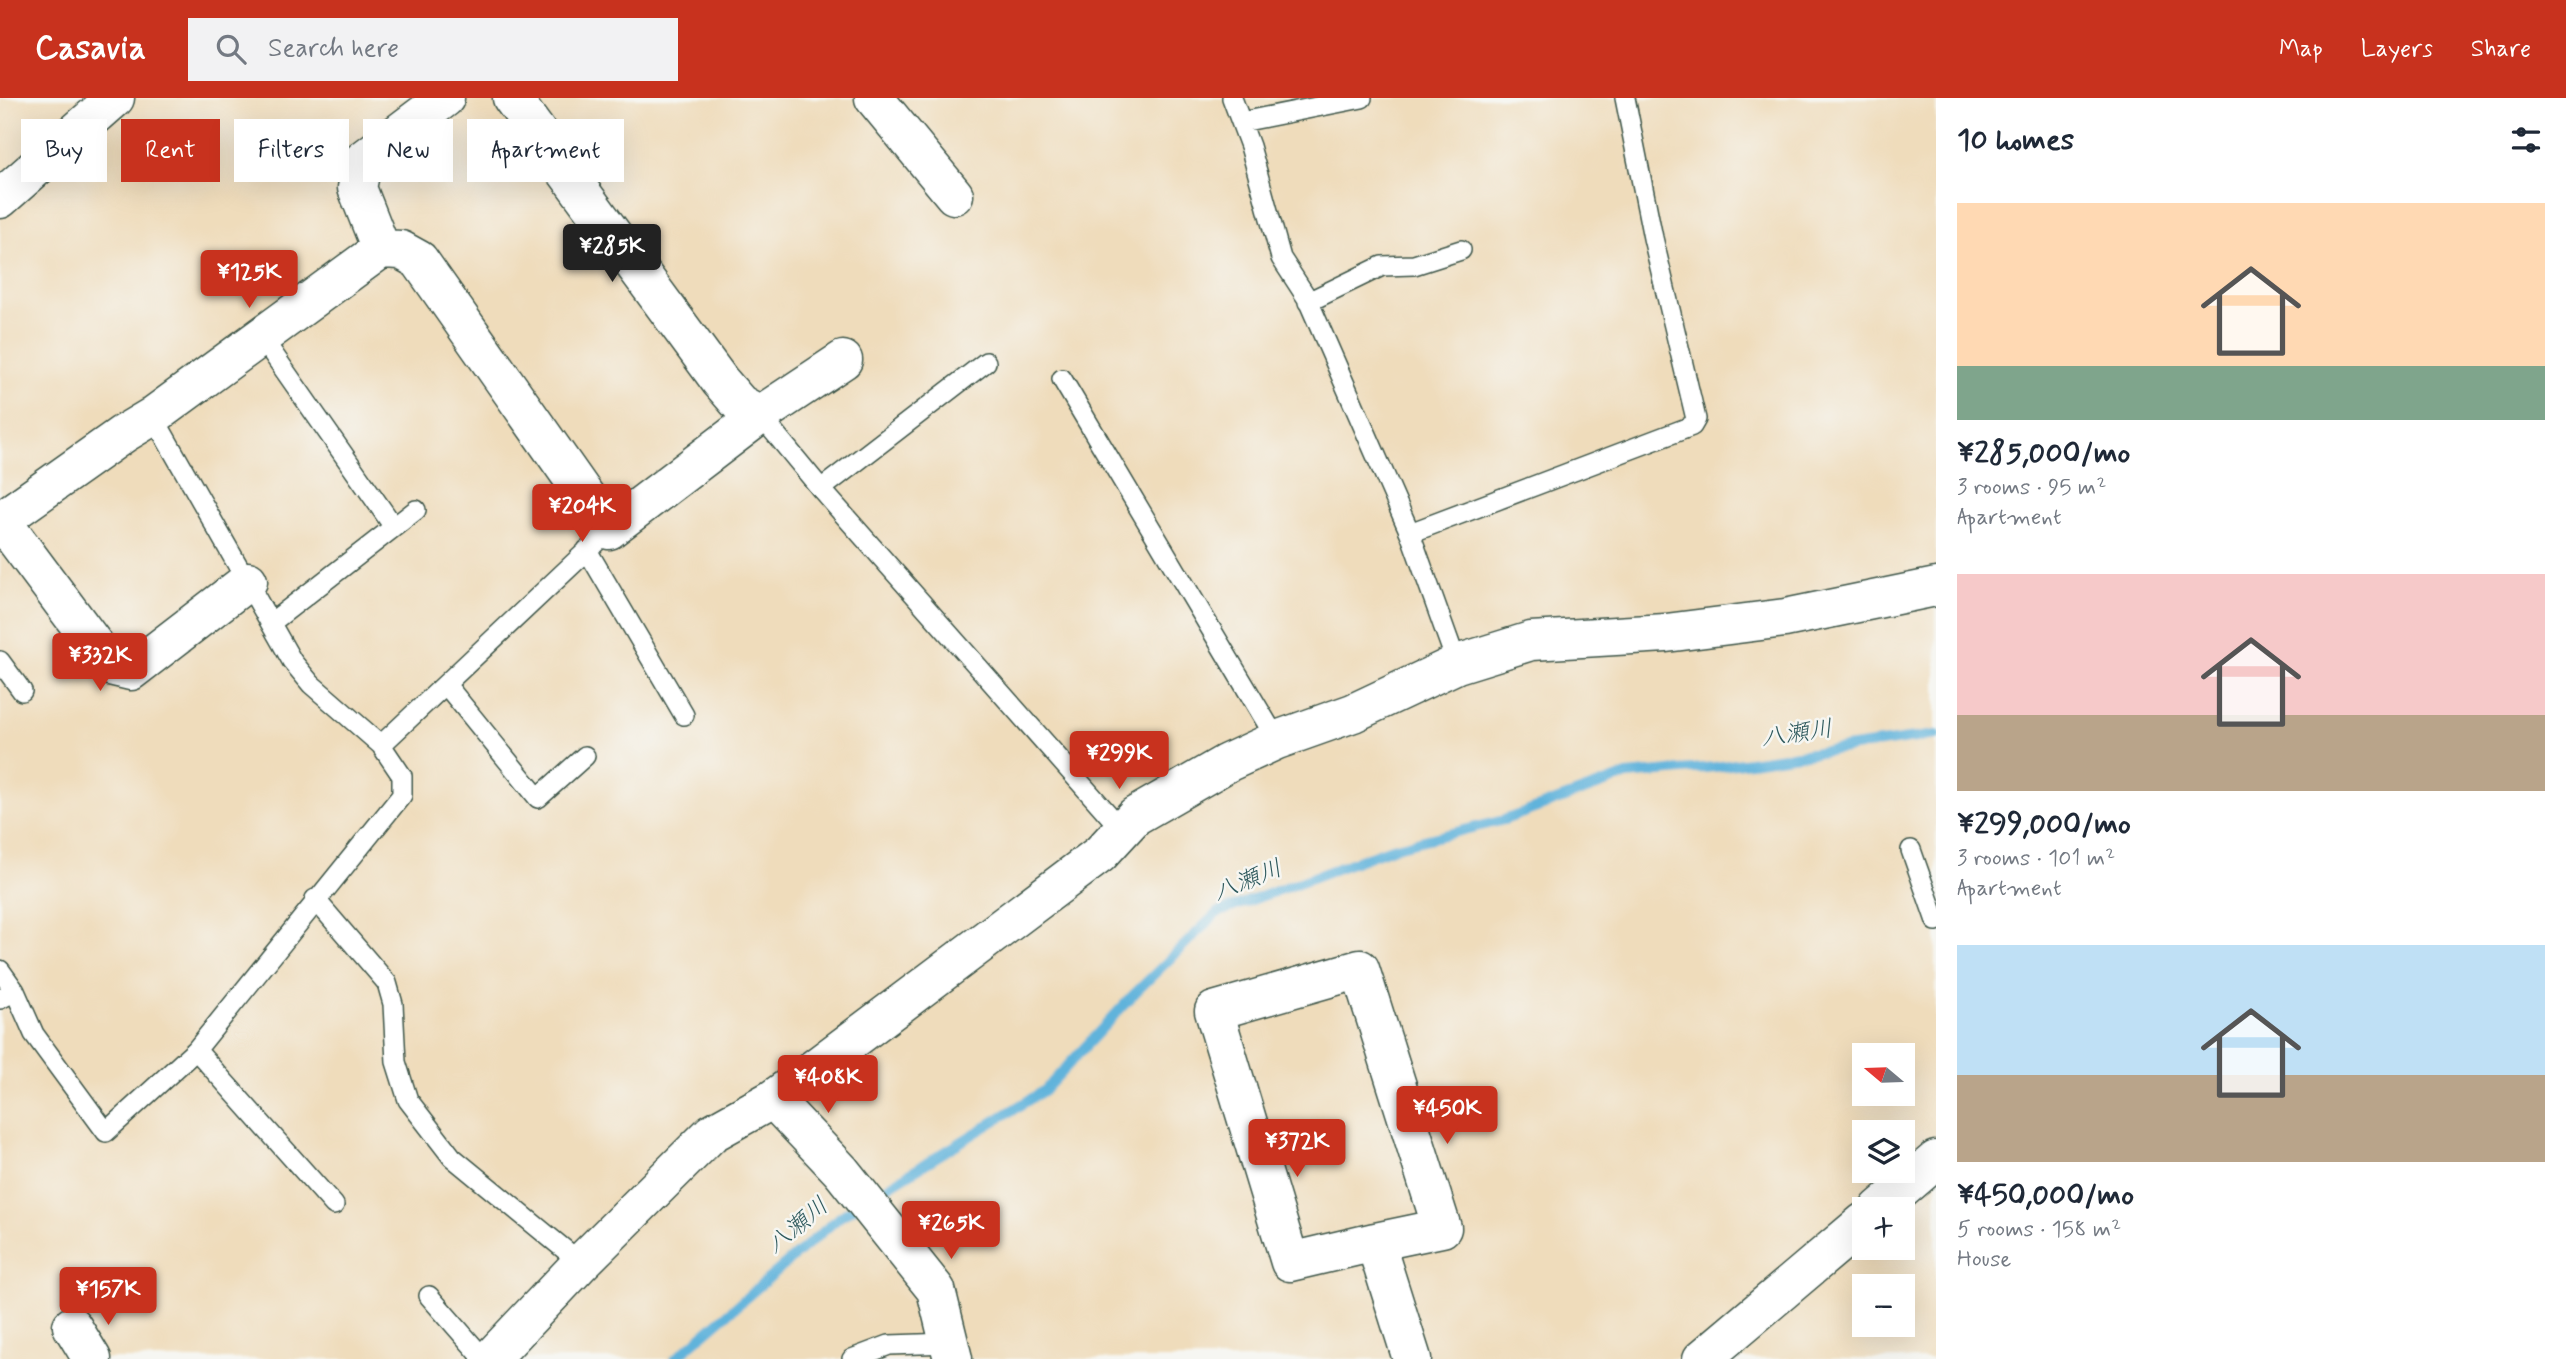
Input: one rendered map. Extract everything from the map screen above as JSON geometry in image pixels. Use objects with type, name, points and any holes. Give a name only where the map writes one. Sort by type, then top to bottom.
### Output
[{"type":"street","points":[[0,199],[115,98]]},
{"type":"street","points":[[381,249],[357,188],[363,160],[445,98]]},
{"type":"street","points":[[512,98],[720,381],[740,404],[760,415]]},
{"type":"street","points":[[874,98],[954,195]]},
{"type":"street","points":[[248,581],[131,671],[110,666],[1,520],[122,434],[153,416],[381,249],[401,250],[419,260],[598,540],[760,415],[843,359]]},
{"type":"street","points":[[490,1359],[581,1263],[712,1133],[773,1099],[1100,854],[1135,816],[1227,763],[1277,740],[1353,713],[1457,664],[1531,642],[1666,633],[1785,618],[1936,587]]},
{"type":"street","points":[[1360,970],[1442,1228],[1376,1242],[1290,1262],[1214,1011],[1360,970]]},
{"type":"street","points":[[773,1099],[841,1171],[936,1290],[952,1351]]},
{"type":"street","points":[[1893,1197],[1936,1160]]},
{"type":"street","points":[[1702,1359],[1852,1232]]},
{"type":"street","points":[[1376,1242],[1412,1359]]},
{"type":"street","points":[[72,1326],[92,1359]]},
{"type":"lane","points":[[1232,98],[1281,258],[1308,302],[1410,533],[1457,664]]},
{"type":"lane","points":[[1241,122],[1362,98]]},
{"type":"lane","points":[[1410,533],[1692,426],[1696,419],[1653,238],[1625,98]]},
{"type":"lane","points":[[1308,302],[1382,266],[1414,265],[1461,250]]},
{"type":"lane","points":[[262,338],[394,527]]},
{"type":"lane","points":[[821,489],[986,362]]},
{"type":"lane","points":[[1062,379],[1277,740]]},
{"type":"lane","points":[[760,415],[821,489],[1123,831]]},
{"type":"lane","points":[[0,970],[7,995],[106,1132],[196,1050],[315,899],[402,795],[402,776],[381,745],[311,684],[292,661],[153,416]]},
{"type":"lane","points":[[272,622],[416,510]]},
{"type":"lane","points":[[381,745],[598,540],[684,715]]},
{"type":"lane","points":[[0,661],[22,691]]},
{"type":"lane","points":[[446,686],[538,798],[585,756]]},
{"type":"lane","points":[[1911,850],[1936,921]]},
{"type":"lane","points":[[315,899],[387,983],[393,1004],[396,1062],[408,1100],[452,1157],[581,1263]]},
{"type":"lane","points":[[196,1050],[334,1205]]},
{"type":"lane","points":[[429,1296],[484,1359]]},
{"type":"lane","points":[[852,1359],[889,1345],[952,1351]]},
{"type":"waterway","name":"八瀬川","points":[[675,1359],[841,1216],[1045,1090],[1135,993],[1217,913],[1392,848],[1504,820],[1627,775],[1715,767],[1936,735]]}]
